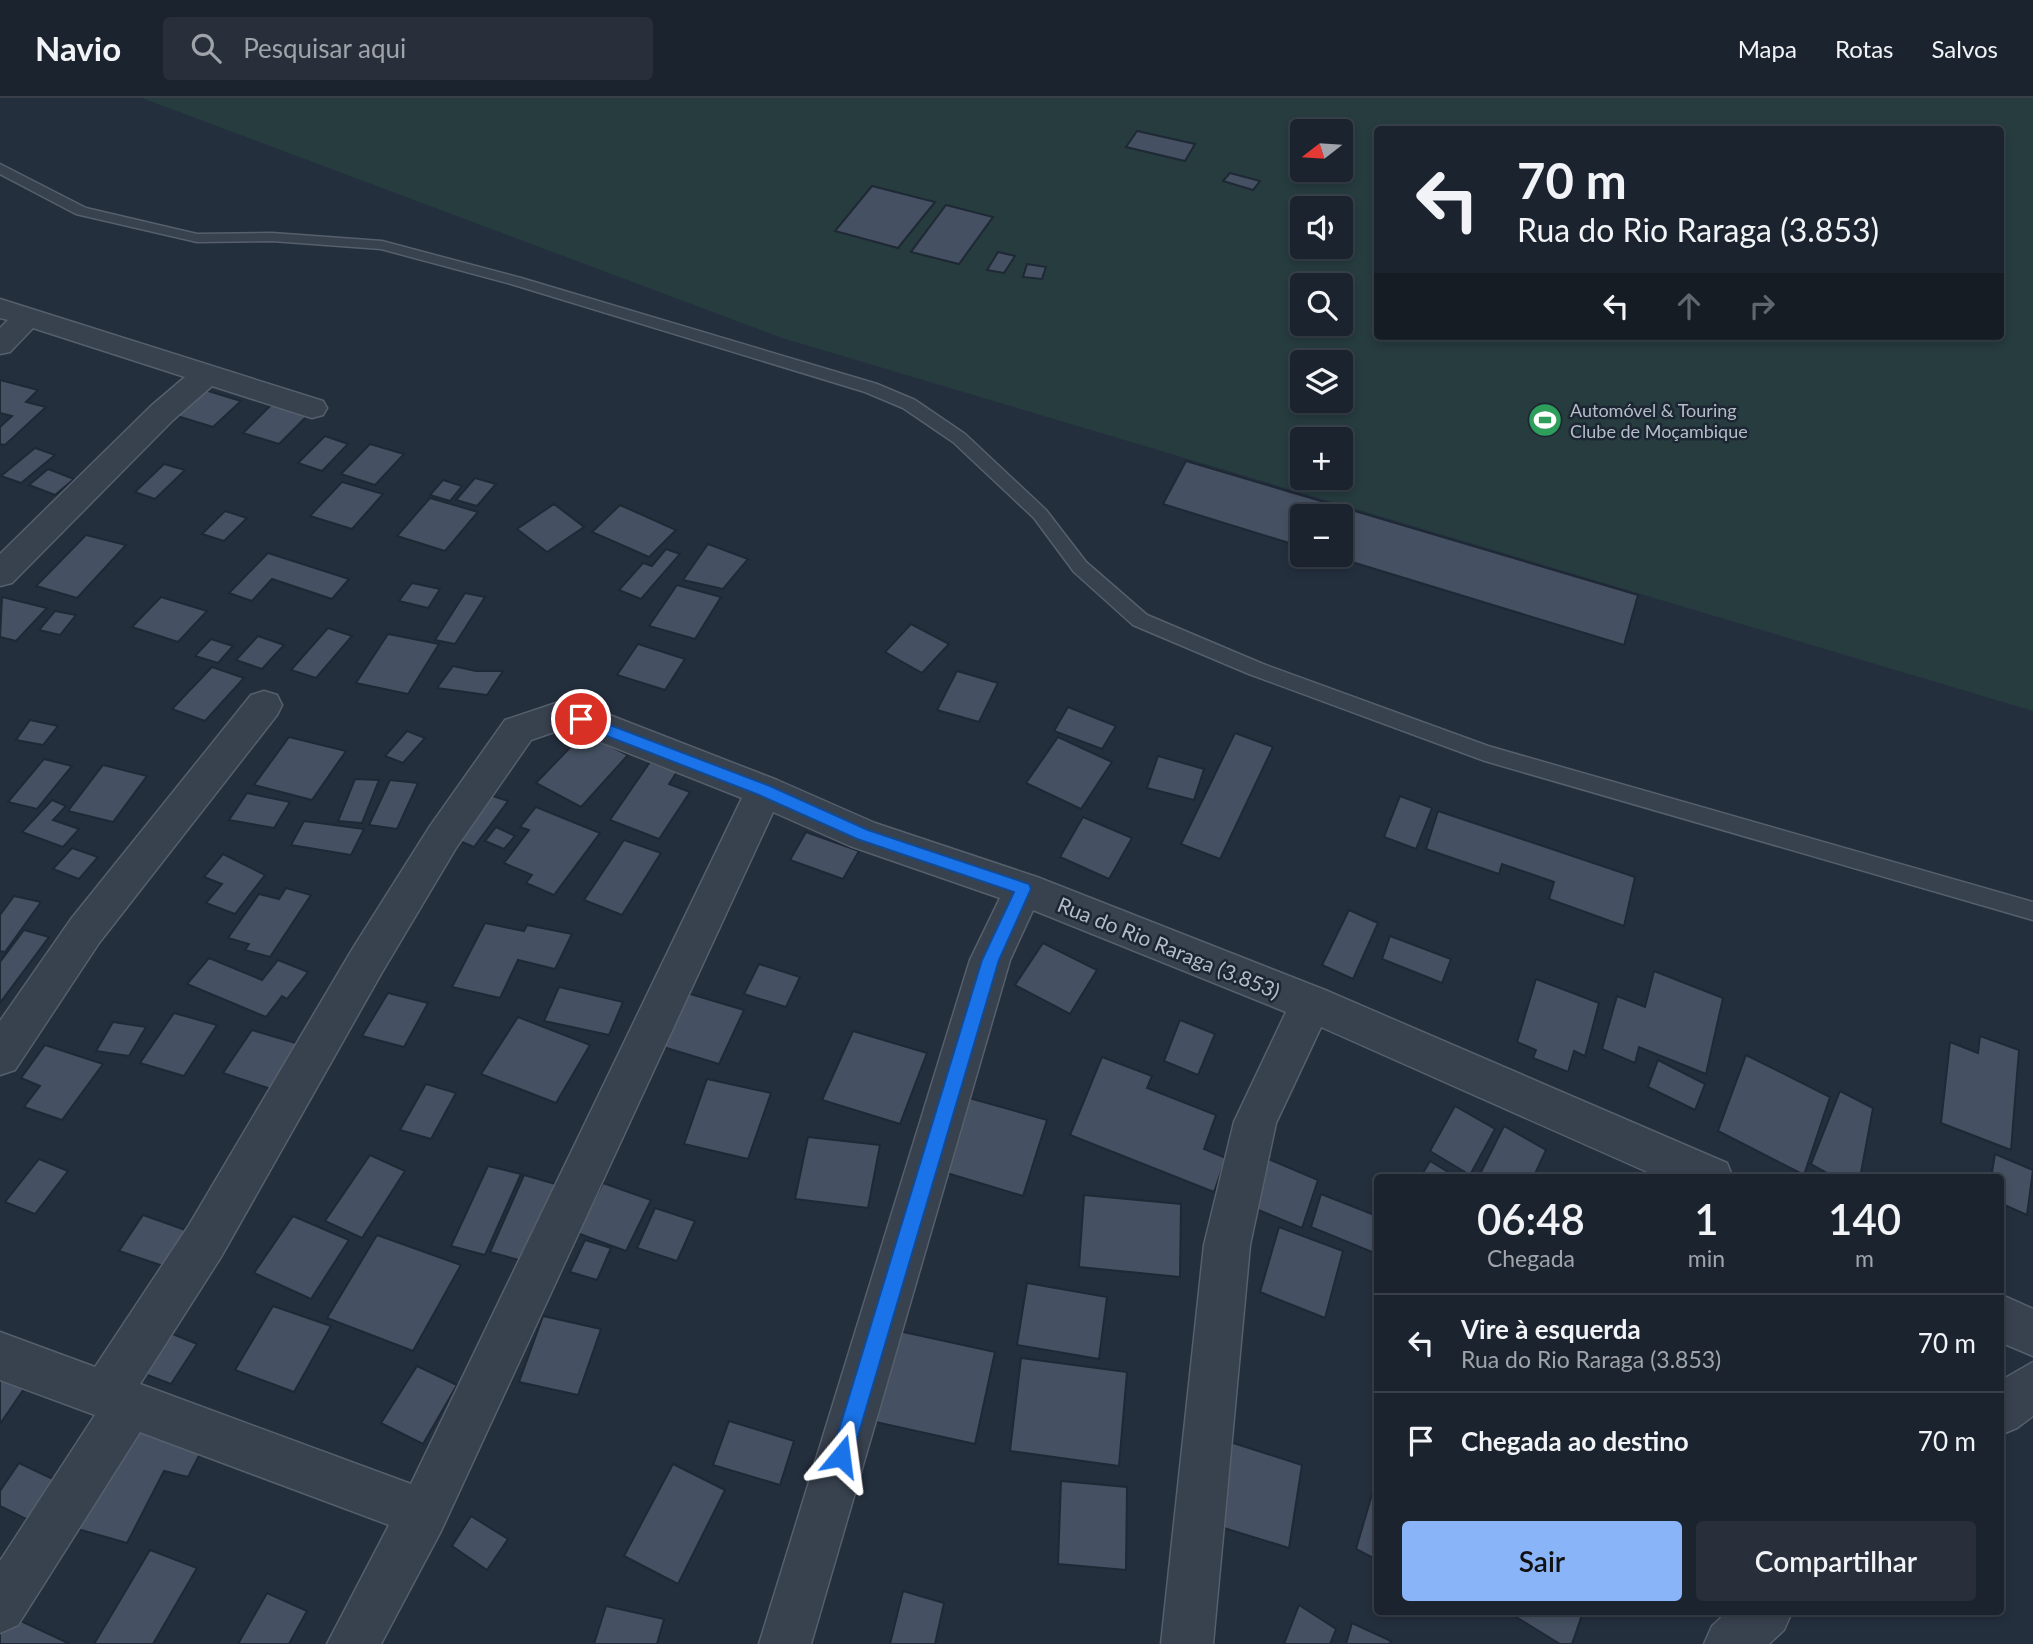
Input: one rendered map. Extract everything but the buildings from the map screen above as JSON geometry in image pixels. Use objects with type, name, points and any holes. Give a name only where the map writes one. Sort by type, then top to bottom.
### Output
[{"type":"street","points":[[0,345],[13,312],[312,408]]},
{"type":"street","points":[[0,574],[162,413],[206,375]]},
{"type":"street","points":[[0,1056],[85,931],[264,705]]},
{"type":"street","name":"Rua do Rio Raraga (3.853)","points":[[118,1400],[205,1241],[367,961],[458,815],[518,730],[556,718],[581,719],[764,791],[863,835],[1023,889],[1311,1003],[1702,1174]]},
{"type":"street","points":[[353,1644],[423,1513],[764,791]]},
{"type":"street","points":[[785,1644],[986,974],[1023,889]]},
{"type":"street","points":[[1187,1644],[1227,1245],[1255,1122],[1311,1003]]},
{"type":"street","points":[[2004,1319],[2033,1333]]},
{"type":"street","points":[[0,1356],[423,1513]]},
{"type":"street","points":[[2004,1408],[2033,1386]]},
{"type":"street","points":[[0,1608],[118,1400]]},
{"type":"street","points":[[1730,1644],[1763,1615]]},
{"type":"lane","points":[[0,168],[81,211],[197,237],[272,237],[382,245],[516,281],[871,388],[909,404],[959,438],[1041,514],[1080,567],[1140,620],[1256,669],[1485,753],[2033,911]]},
{"type":"green space","name":"Automóvel & Touring Clube de Moçambique","points":[[142,98],[2033,98],[2033,711],[1353,508],[1353,504],[1339,504],[1292,490],[1353,490],[1353,427],[1290,427],[1290,489],[782,338]]},
{"type":"place","name":"Automóvel & Touring Clube de Moçambique","points":[[1545,420]]},
{"type":"route","points":[[581,719],[764,791],[863,835],[1023,889],[990,960],[841,1456]]}]
